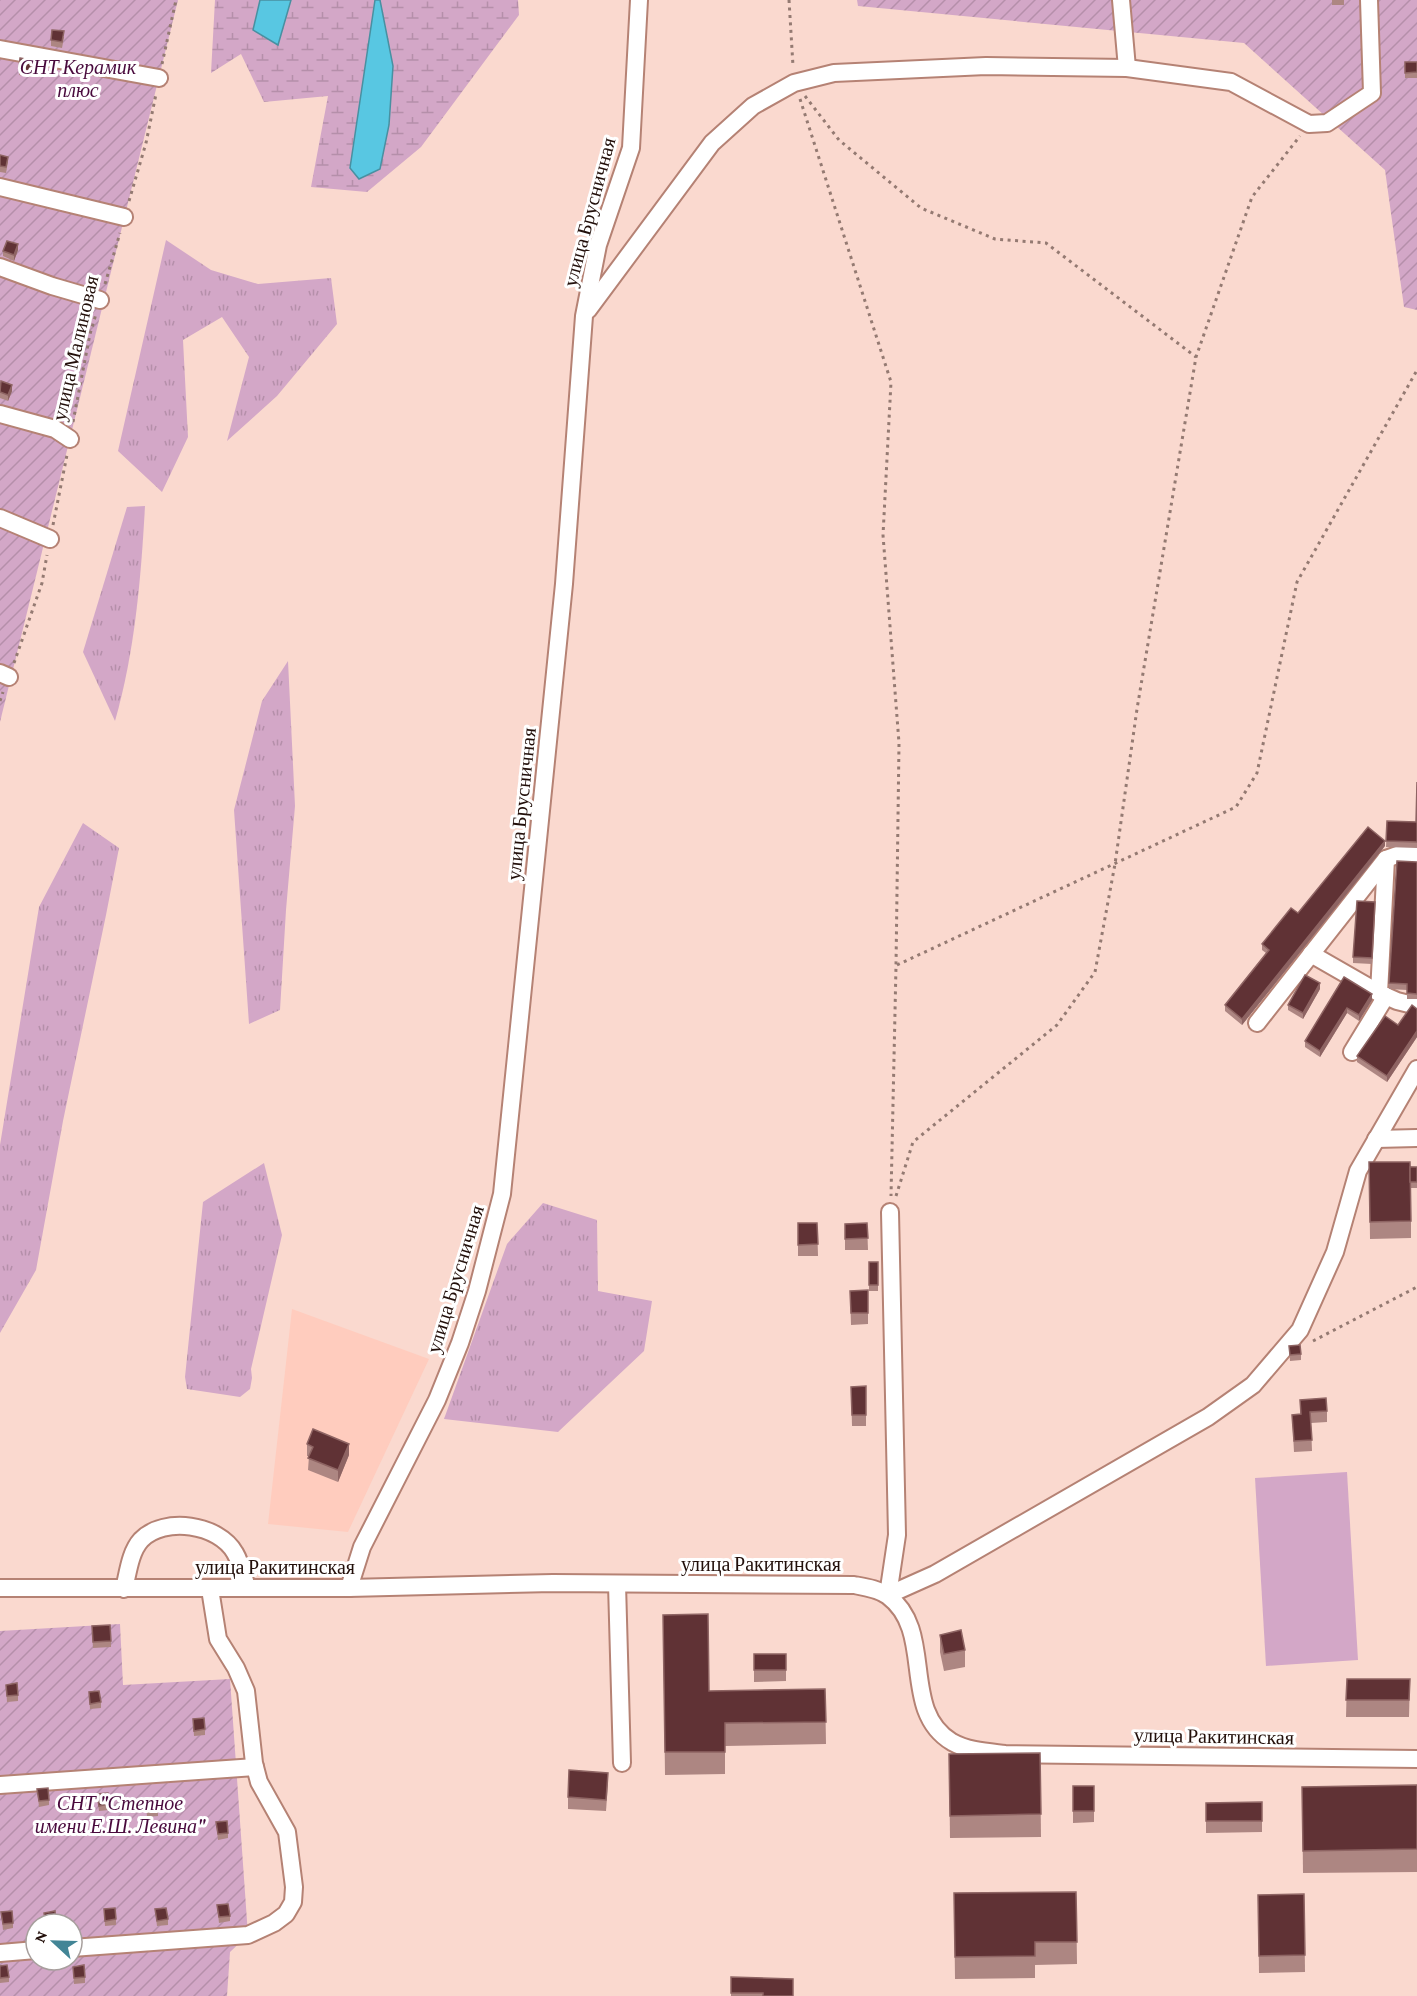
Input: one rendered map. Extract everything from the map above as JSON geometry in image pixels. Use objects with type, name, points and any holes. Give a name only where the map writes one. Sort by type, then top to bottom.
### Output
[{"type":"street","name":"улица Брусничная","points":[[349,1588],[362,1547],[437,1400],[460,1343],[477,1291],[502,1194],[563,596],[584,316],[598,245],[631,148],[639,0]]},
{"type":"street","points":[[1122,0],[1127,68]]},
{"type":"street","points":[[584,316],[712,143],[753,106],[795,83],[846,72],[986,66],[1127,68],[1231,82],[1309,124],[1327,123],[1372,93],[1370,0]]},
{"type":"street","points":[[0,49],[159,78]]},
{"type":"street","points":[[0,187],[124,217]]},
{"type":"street","points":[[0,267],[100,300]]},
{"type":"street","points":[[0,414],[55,429],[70,439]]},
{"type":"street","points":[[0,518],[50,539]]},
{"type":"street","points":[[1257,1023],[1386,859],[1400,854],[1417,855]]},
{"type":"street","points":[[1352,1052],[1383,994],[1386,859]]},
{"type":"street","points":[[1311,954],[1383,994],[1417,1006]]},
{"type":"street","points":[[888,1595],[935,1574],[1188,1429],[1253,1385],[1300,1330],[1335,1252],[1358,1171],[1417,1069]]},
{"type":"street","points":[[1376,1139],[1417,1138]]},
{"type":"street","points":[[888,1595],[897,1535],[890,1212]]},
{"type":"street","points":[[124,1588],[130,1561],[139,1542],[152,1530],[169,1526],[201,1529],[222,1537],[235,1553],[248,1588]]},
{"type":"street","points":[[617,1584],[622,1763]]},
{"type":"street","name":"улица Ракитинская","points":[[0,1588],[210,1589],[617,1584],[854,1585],[888,1595],[898,1607],[910,1625],[920,1693],[928,1717],[939,1731],[953,1742],[975,1750],[1005,1754],[1417,1759]]},
{"type":"street","points":[[84,1947],[248,1935],[274,1923],[286,1914],[293,1902],[294,1887],[286,1832],[259,1782],[255,1767],[246,1691],[236,1668],[218,1639],[210,1589]]},
{"type":"street","points":[[0,1785],[255,1767]]},
{"type":"street","points":[[0,1953],[24,1951]]},
{"type":"path","name":"улица Малиновая","points":[[0,701],[4,675],[42,583],[90,334],[146,143],[176,0]]},
{"type":"path","points":[[789,0],[795,83],[891,382],[883,535],[899,742],[890,1212]]},
{"type":"path","points":[[795,83],[838,140],[921,208],[995,239],[1046,243],[1196,357]]},
{"type":"path","points":[[890,1212],[914,1142],[1057,1025],[1095,972],[1115,864],[1139,697],[1196,357],[1252,197],[1309,124]]},
{"type":"path","points":[[896,966],[1236,807],[1257,773],[1297,582],[1416,372]]},
{"type":"path","points":[[1313,1341],[1417,1287]]},
{"type":"shaded area","points":[[292,1309],[429,1359],[348,1532],[268,1524]]},
{"type":"green space","name":"СНТ Керамик плюс","points":[[0,0],[178,0],[0,722]]},
{"type":"green space","points":[[215,0],[518,0],[519,15],[421,147],[367,192],[311,187],[328,96],[264,102],[241,54],[211,73]]},
{"type":"green space","points":[[857,0],[1417,0],[1417,310],[1404,307],[1385,170],[1244,43],[858,6]]},
{"type":"green space","points":[[166,240],[211,270],[258,284],[331,278],[337,324],[277,396],[227,441],[249,357],[222,317],[183,340],[188,437],[162,492],[118,451]]},
{"type":"green space","points":[[145,506],[136,614],[128,668],[115,721],[83,652],[127,507]]},
{"type":"green space","points":[[288,661],[295,806],[280,1010],[249,1024],[234,810],[262,701]]},
{"type":"green space","points":[[83,823],[119,848],[63,1121],[36,1270],[0,1333],[0,1145],[39,907]]},
{"type":"green space","points":[[264,1163],[282,1235],[251,1369],[250,1389],[240,1397],[187,1389],[185,1377],[203,1202]]},
{"type":"green space","points":[[543,1203],[597,1220],[598,1291],[652,1301],[644,1351],[558,1432],[444,1419],[507,1244]]},
{"type":"green space","points":[[1347,1472],[1358,1660],[1266,1666],[1255,1478]]},
{"type":"green space","name":"СНТ \"Степное имени Е.Ш. Левина\"","points":[[120,1624],[123,1685],[230,1679],[248,1935],[230,1952],[227,1996],[0,1996],[0,1631]]},
{"type":"water","points":[[260,0],[291,0],[278,45],[253,30]]},
{"type":"water","points":[[375,0],[380,0],[393,66],[389,125],[380,169],[359,179],[350,168]]},
{"type":"building","points":[[52,30],[64,31],[62,42],[51,40]]},
{"type":"building","points":[[20,58],[32,60],[30,71],[19,69]]},
{"type":"building","points":[[1405,62],[1417,62],[1417,72],[1405,73]]},
{"type":"building","points":[[0,155],[8,157],[6,167],[0,166]]},
{"type":"building","points":[[7,241],[18,244],[14,255],[3,251]]},
{"type":"building","points":[[1,381],[12,385],[8,395],[0,392]]},
{"type":"building","points":[[1417,782],[1417,842],[1386,841],[1387,821],[1416,822]]},
{"type":"building","points":[[1368,827],[1385,841],[1242,1019],[1225,1005],[1269,950],[1262,944],[1291,908],[1298,913]]},
{"type":"building","points":[[1397,861],[1417,862],[1417,994],[1407,993],[1407,984],[1389,983]]},
{"type":"building","points":[[1357,901],[1375,902],[1372,958],[1353,957]]},
{"type":"building","points":[[1305,975],[1320,983],[1303,1013],[1288,1005]]},
{"type":"building","points":[[1344,977],[1372,994],[1359,1015],[1347,1008],[1320,1051],[1305,1041]]},
{"type":"building","points":[[1412,1005],[1417,1009],[1417,1031],[1387,1076],[1357,1056],[1385,1016],[1398,1025]]},
{"type":"building","points":[[1369,1162],[1410,1162],[1411,1221],[1370,1222]]},
{"type":"building","points":[[1410,1167],[1417,1167],[1417,1182],[1410,1182]]},
{"type":"building","points":[[798,1223],[817,1223],[818,1244],[798,1245]]},
{"type":"building","points":[[867,1223],[868,1238],[845,1239],[845,1224]]},
{"type":"building","points":[[869,1262],[878,1262],[878,1285],[869,1285]]},
{"type":"building","points":[[868,1290],[868,1313],[851,1313],[850,1291]]},
{"type":"building","points":[[1300,1345],[1301,1354],[1290,1355],[1289,1346]]},
{"type":"building","points":[[866,1386],[866,1415],[852,1415],[851,1387]]},
{"type":"building","points":[[1326,1398],[1327,1411],[1310,1412],[1312,1440],[1294,1441],[1292,1415],[1301,1414],[1300,1400]]},
{"type":"building","points":[[313,1429],[349,1444],[338,1470],[308,1458],[313,1447],[307,1444]]},
{"type":"building","points":[[708,1614],[709,1691],[825,1689],[826,1722],[725,1723],[725,1752],[665,1752],[663,1615]]},
{"type":"building","points":[[110,1625],[111,1641],[93,1642],[92,1626]]},
{"type":"building","points":[[961,1630],[965,1650],[944,1654],[940,1635]]},
{"type":"building","points":[[754,1654],[786,1654],[786,1670],[754,1670]]},
{"type":"building","points":[[1347,1679],[1410,1679],[1409,1700],[1346,1700]]},
{"type":"building","points":[[17,1683],[18,1695],[7,1696],[6,1685]]},
{"type":"building","points":[[99,1691],[101,1702],[90,1704],[89,1692]]},
{"type":"building","points":[[204,1718],[205,1729],[194,1731],[193,1719]]},
{"type":"building","points":[[1040,1753],[1041,1814],[950,1816],[949,1754]]},
{"type":"building","points":[[569,1770],[608,1773],[606,1800],[568,1797]]},
{"type":"building","points":[[1417,1785],[1417,1849],[1303,1851],[1302,1787]]},
{"type":"building","points":[[1073,1786],[1094,1786],[1094,1811],[1073,1811]]},
{"type":"building","points":[[48,1788],[49,1800],[39,1801],[37,1789]]},
{"type":"building","points":[[108,1793],[109,1804],[99,1806],[97,1794]]},
{"type":"building","points":[[156,1799],[158,1810],[147,1811],[146,1800]]},
{"type":"building","points":[[1262,1802],[1262,1821],[1206,1821],[1206,1803]]},
{"type":"building","points":[[227,1821],[228,1833],[218,1834],[216,1822]]},
{"type":"building","points":[[1076,1892],[1077,1942],[1035,1942],[1035,1956],[955,1957],[954,1893]]},
{"type":"building","points":[[1304,1894],[1305,1955],[1259,1956],[1258,1895]]},
{"type":"building","points":[[228,1904],[230,1916],[219,1917],[217,1905]]},
{"type":"building","points":[[115,1908],[116,1919],[105,1921],[104,1909]]},
{"type":"building","points":[[166,1908],[168,1919],[157,1921],[155,1909]]},
{"type":"building","points":[[12,1911],[13,1923],[3,1924],[1,1912]]},
{"type":"building","points":[[7,1965],[9,1977],[0,1978],[0,1966]]},
{"type":"building","points":[[84,1965],[85,1977],[74,1978],[73,1972],[84,1972]]},
{"type":"building","points":[[731,1977],[793,1979],[793,1996],[731,1993]]}]
